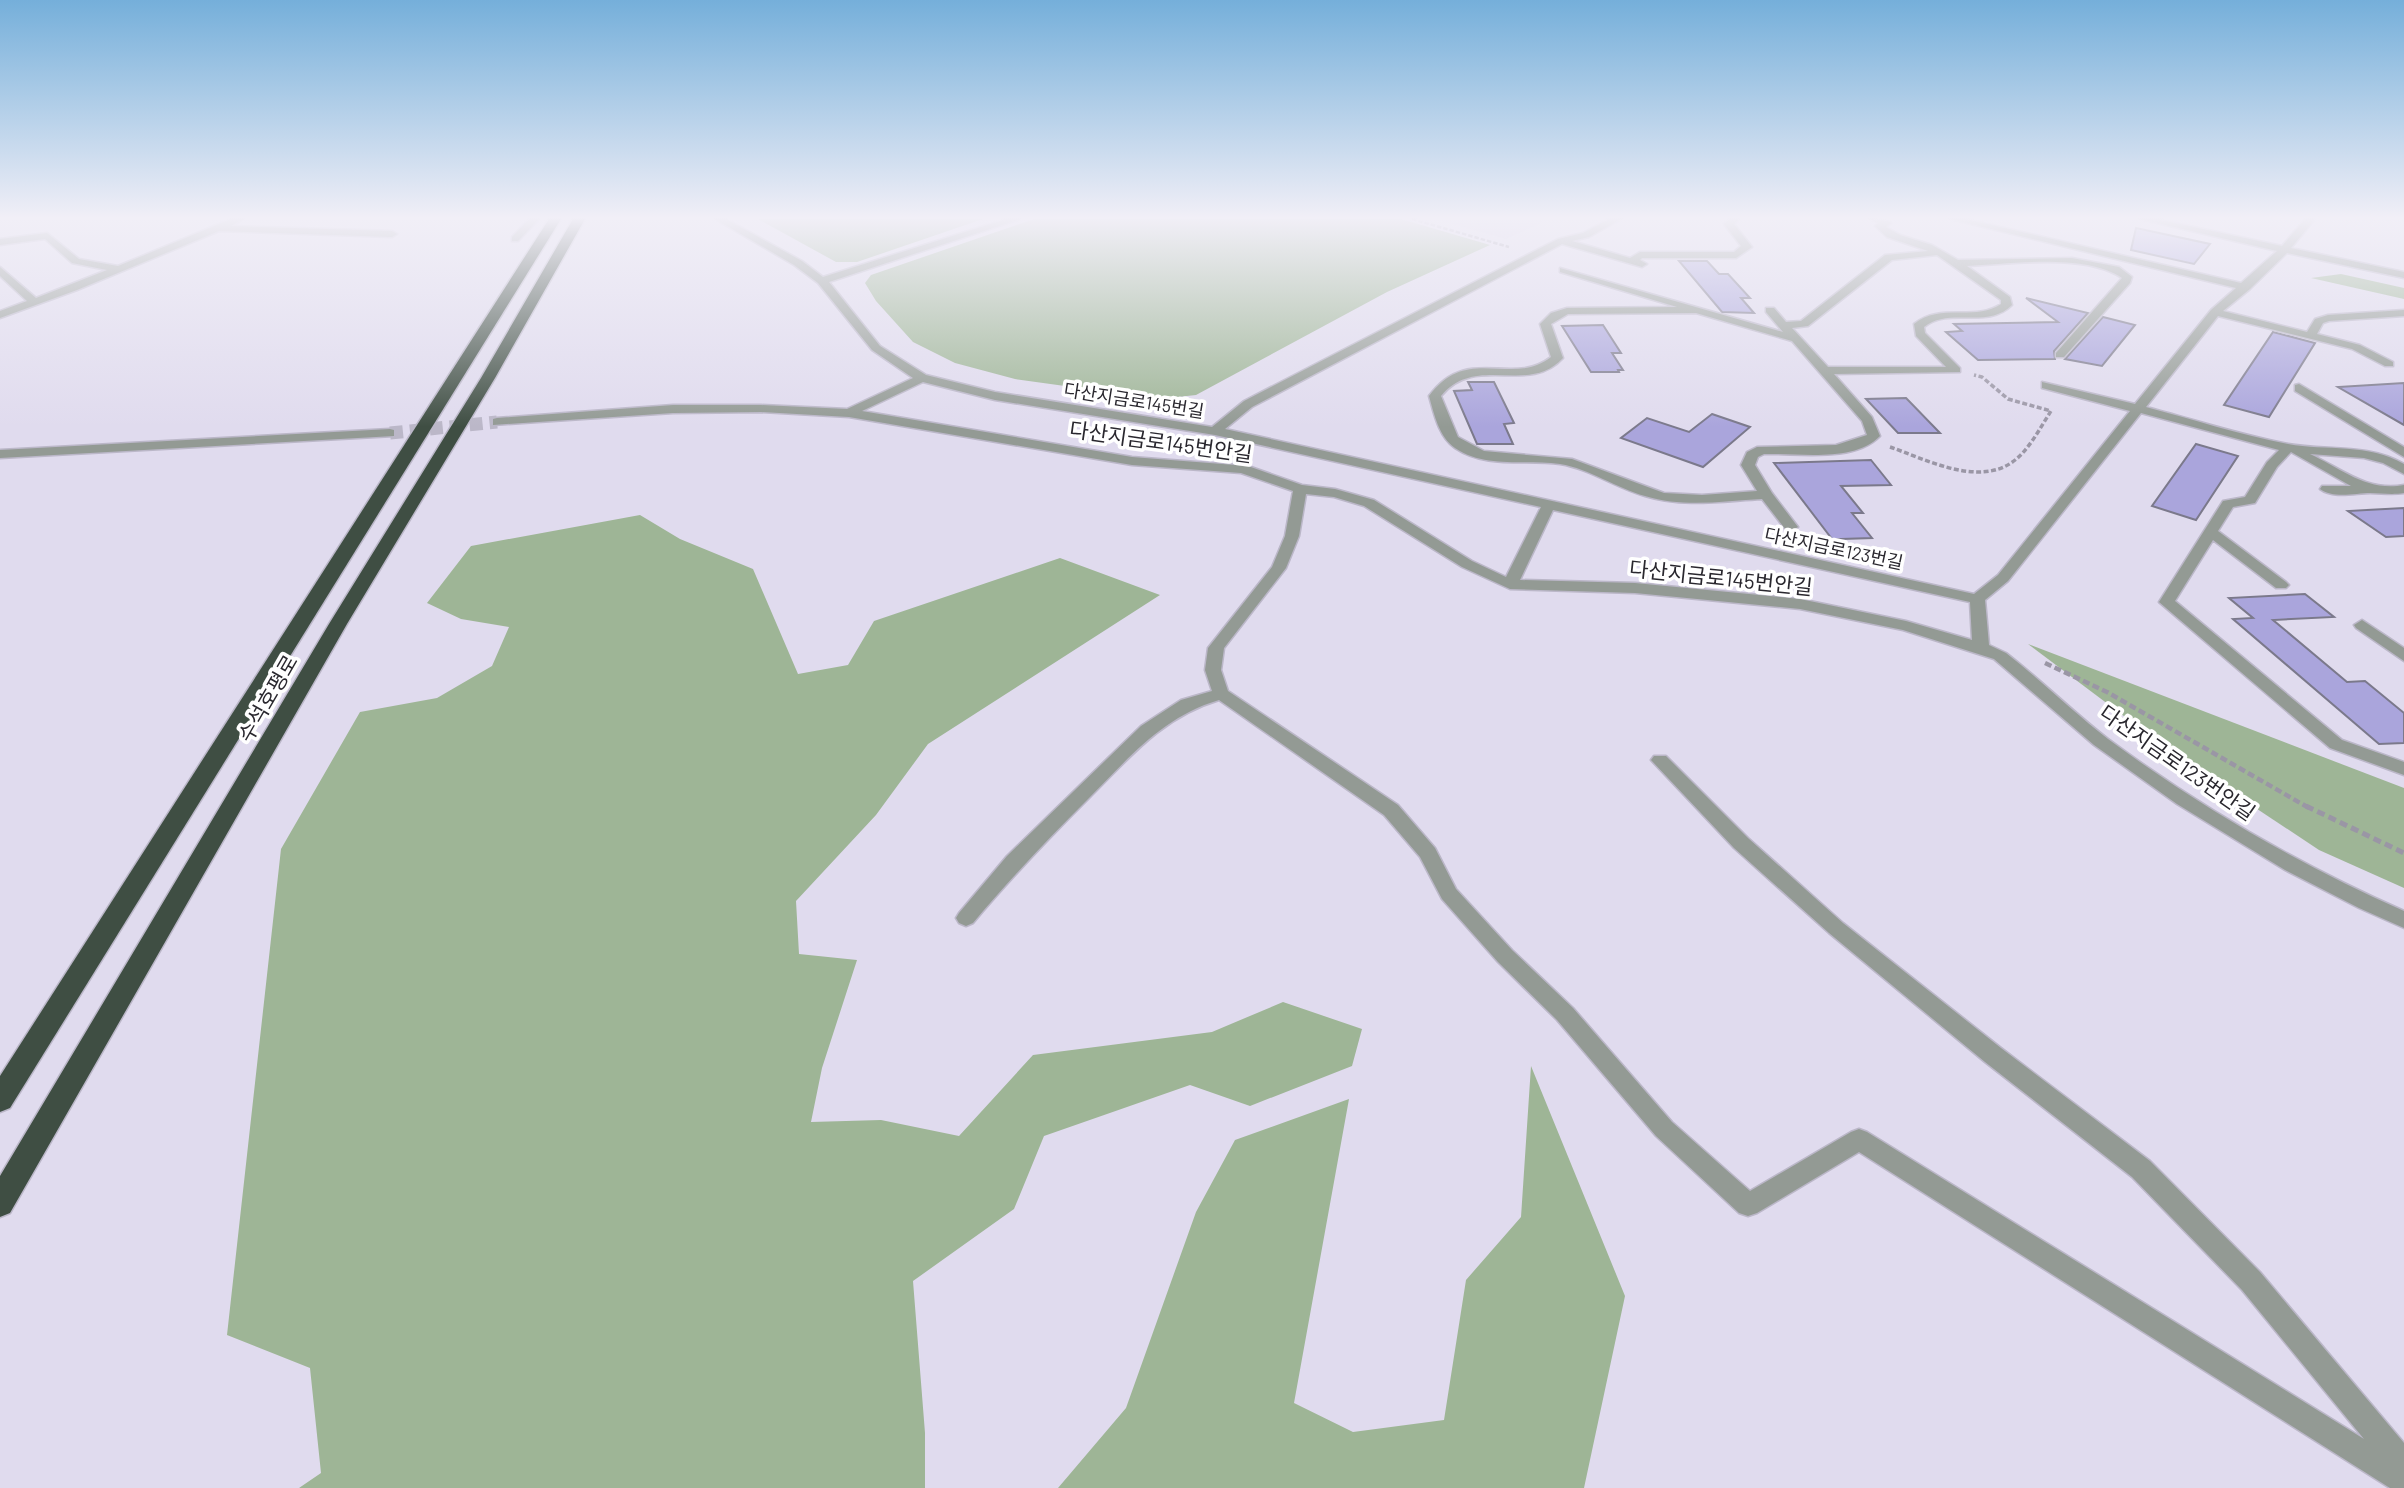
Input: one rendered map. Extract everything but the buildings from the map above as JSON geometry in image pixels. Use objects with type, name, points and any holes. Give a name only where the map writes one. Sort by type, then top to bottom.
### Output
[{"type":"highway","name":"수석호평로","points":[[0,1100],[511,288]]},
{"type":"highway","name":"수석호평로","points":[[0,1203],[338,624],[488,378],[539,288]]},
{"type":"street","points":[[20,288],[34,302]]},
{"type":"street","points":[[0,315],[69,288]]},
{"type":"street","name":"다산지금로145번길","points":[[828,288],[876,348],[922,378],[995,396],[1215,430],[1248,404],[1470,288]]},
{"type":"street","points":[[1623,288],[1796,339]]},
{"type":"street","points":[[1784,325],[1804,324],[1849,288]]},
{"type":"street","points":[[1956,370],[1920,334],[1918,326],[1923,320],[1934,316],[1991,314],[2007,305],[2006,299],[1991,288]]},
{"type":"street","points":[[2060,355],[2119,288]]},
{"type":"street","points":[[1981,648],[1978,599],[2003,578],[2215,312],[2244,288]]},
{"type":"street","points":[[1693,310],[1567,311],[1550,316],[1545,321],[1545,329],[1556,350],[1557,358],[1551,366],[1542,370],[1481,371],[1451,377],[1442,384],[1436,396],[1439,411],[1455,443],[1472,452],[1491,457],[1558,460],[1589,466],[1662,497],[1681,499],[1766,495]]},
{"type":"street","points":[[1770,310],[1868,420],[1874,436],[1852,448],[1762,450],[1752,455],[1748,465],[1766,495],[1791,527]]},
{"type":"street","points":[[2215,312],[2356,346],[2389,364]]},
{"type":"street","points":[[2310,336],[2319,321],[2329,318],[2404,313]]},
{"type":"street","points":[[1825,371],[1956,370]]},
{"type":"street","points":[[849,414],[922,378]]},
{"type":"street","points":[[2046,385],[2288,448],[2349,482],[2384,490],[2404,489]]},
{"type":"street","points":[[2299,388],[2404,453]]},
{"type":"street","name":"다산지금로145번안길","points":[[497,422],[591,412],[788,408],[849,414],[1132,461],[1242,469],[1300,489],[1335,493],[1369,503],[1467,564],[1510,584],[1635,588],[1800,604],[1906,626],[1981,648]]},
{"type":"street","name":"다산지금로123번길","points":[[1215,430],[1548,506],[1978,599]]},
{"type":"street","points":[[0,454],[390,433]]},
{"type":"street","points":[[2364,454],[2376,436]]},
{"type":"street","points":[[2288,448],[2364,454],[2388,460],[2404,470]]},
{"type":"street","points":[[2288,448],[2272,465],[2250,500],[2228,504],[2167,602],[2336,744],[2404,769]]},
{"type":"street","points":[[1300,489],[1292,536],[1279,568],[1216,648],[1213,670],[1221,694],[1391,810],[1428,853],[1449,894],[1505,956],[1565,1014],[1664,1129],[1748,1205],[1858,1139],[2404,1480]]},
{"type":"street","points":[[2327,489],[2354,490],[2404,500]]},
{"type":"street","points":[[1510,584],[1548,506]]},
{"type":"street","points":[[2211,532],[2281,585]]},
{"type":"street","points":[[2362,625],[2404,656]]},
{"type":"street","name":"다산지금로123번안길","points":[[1981,648],[2000,656],[2113,751],[2224,824],[2343,894],[2404,920]]},
{"type":"street","points":[[966,918],[1014,861],[1147,730],[1188,704],[1221,694]]},
{"type":"street","points":[[1660,760],[1741,843],[1836,928],[1993,1055],[2141,1169],[2251,1281],[2404,1465]]},
{"type":"path","points":[[1869,440],[1959,469],[1996,469],[2012,463],[2051,411],[2008,399],[1982,377],[1956,370]]},
{"type":"path","points":[[2000,656],[2030,656],[2107,692],[2330,820],[2404,853]]},
{"type":"green space","points":[[868,288],[1395,288],[1196,395],[1159,399],[1015,379],[955,363],[913,342],[876,301]]},
{"type":"green space","points":[[2357,288],[2404,288],[2404,299]]},
{"type":"green space","points":[[640,515],[680,539],[753,569],[798,674],[848,665],[874,621],[1060,558],[1160,595],[928,744],[876,815],[796,901],[799,954],[857,960],[822,1068],[811,1122],[881,1120],[959,1136],[1033,1055],[1212,1032],[1283,1002],[1362,1029],[1352,1066],[1250,1106],[1190,1085],[1044,1136],[1014,1209],[913,1281],[925,1433],[925,1488],[299,1488],[321,1473],[310,1368],[227,1335],[281,849],[360,712],[437,698],[492,666],[509,627],[461,619],[427,603],[471,546]]},
{"type":"green space","points":[[2028,644],[2404,788],[2404,888],[2319,850],[2173,753]]},
{"type":"green space","points":[[1531,1066],[1625,1296],[1584,1488],[1058,1488],[1126,1408],[1196,1212],[1235,1140],[1349,1099],[1294,1403],[1353,1432],[1444,1420],[1466,1280],[1521,1217]]},
{"type":"tunnel","points":[[390,433],[497,422]]}]
